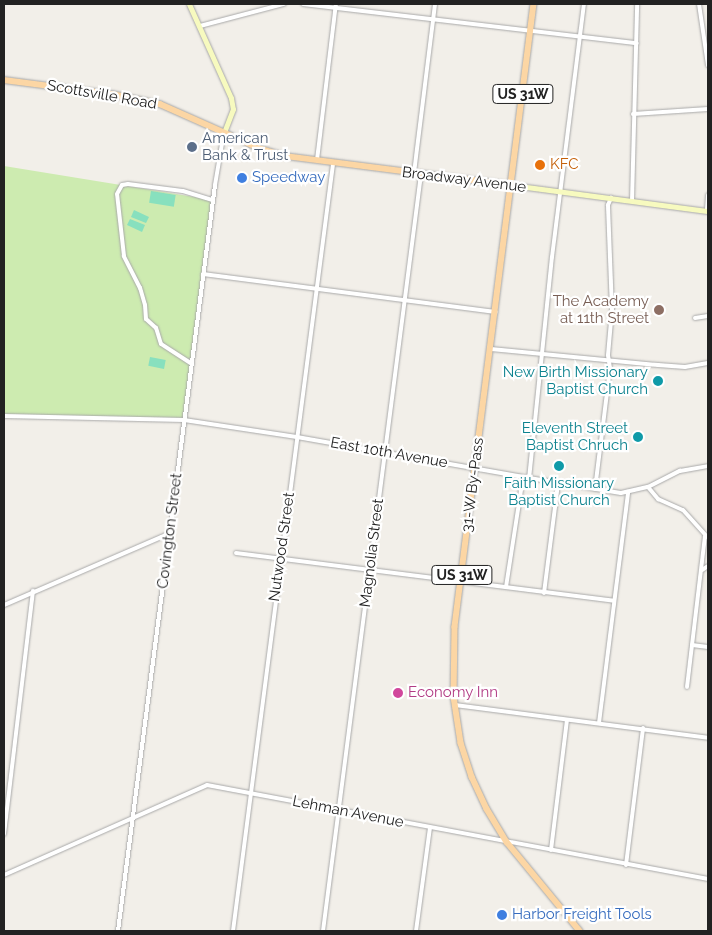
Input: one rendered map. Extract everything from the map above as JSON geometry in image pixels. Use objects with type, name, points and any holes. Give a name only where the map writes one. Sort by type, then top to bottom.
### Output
[{"type":"main road","name":"31-W By-Pass","points":[[534,4],[462,581],[454,654],[454,705],[461,743],[472,777],[487,810],[507,842],[580,931]]},
{"type":"main road","name":"Scottsville Road","points":[[4,80],[142,100],[174,110],[224,132]]},
{"type":"main road","name":"Broadway Avenue","points":[[224,132],[270,152],[333,164],[512,185]]},
{"type":"street","points":[[189,4],[231,98],[232,113],[224,132]]},
{"type":"street","points":[[200,26],[284,4]]},
{"type":"street","points":[[303,4],[335,6],[637,43]]},
{"type":"street","points":[[414,173],[435,4]]},
{"type":"street","points":[[530,479],[542,355],[584,4]]},
{"type":"street","points":[[632,201],[637,4]]},
{"type":"street","points":[[699,4],[708,64]]},
{"type":"street","points":[[317,161],[335,6]]},
{"type":"street","points":[[633,114],[708,109]]},
{"type":"street","name":"Covington Street","points":[[118,931],[203,274],[224,132]]},
{"type":"street","name":"Nutwood Street","points":[[233,931],[252,794],[280,558],[333,164]]},
{"type":"street","name":"Magnolia Street","points":[[323,931],[421,174]]},
{"type":"street","points":[[192,364],[160,344],[156,328],[146,320],[145,305],[139,285],[124,256],[117,194],[122,185],[128,184],[183,191],[213,200]]},
{"type":"street","name":"Broadway Avenue","points":[[512,185],[708,211]]},
{"type":"street","points":[[708,195],[708,211]]},
{"type":"street","points":[[595,489],[607,393],[612,320],[608,247],[608,204],[610,198]]},
{"type":"street","points":[[203,274],[496,312]]},
{"type":"street","points":[[695,318],[708,316]]},
{"type":"street","points":[[491,349],[678,367],[708,363]]},
{"type":"street","name":"East 10th Avenue","points":[[4,416],[184,420],[297,436],[523,478],[628,492],[648,487],[670,474],[708,466]]},
{"type":"street","points":[[506,587],[523,478]]},
{"type":"street","points":[[544,593],[558,483]]},
{"type":"street","points":[[648,487],[658,499],[683,510],[707,537],[688,687]]},
{"type":"street","points":[[599,723],[628,492]]},
{"type":"street","points":[[4,605],[170,533]]},
{"type":"street","points":[[236,553],[614,601]]},
{"type":"street","points":[[702,570],[708,566]]},
{"type":"street","points":[[4,834],[33,591]]},
{"type":"street","points":[[692,645],[708,646]]},
{"type":"street","points":[[454,705],[643,728],[708,738]]},
{"type":"street","points":[[551,850],[567,720]]},
{"type":"street","points":[[626,864],[643,728]]},
{"type":"street","name":"Lehman Avenue","points":[[4,875],[207,785],[708,879]]},
{"type":"street","points":[[416,931],[430,828]]},
{"type":"green space","points":[[4,166],[213,200],[184,420],[4,414]]},
{"type":"green space","points":[[151,191],[176,195],[174,207],[149,203]]},
{"type":"green space","points":[[134,210],[149,217],[146,223],[131,217]]},
{"type":"green space","points":[[130,219],[145,225],[142,232],[127,225]]},
{"type":"green space","points":[[150,357],[166,360],[164,369],[148,366]]},
{"type":"place","name":"American Bank & Trust","points":[[192,147]]},
{"type":"place","name":"KFC","points":[[540,165]]},
{"type":"place","name":"Speedway","points":[[242,178]]},
{"type":"place","name":"The Academy at 11th Street","points":[[659,310]]},
{"type":"place","name":"New Birth Missionary Baptist Church","points":[[658,381]]},
{"type":"place","name":"Eleventh Street Baptist Chruch","points":[[638,437]]},
{"type":"place","name":"Faith Missionary Baptist Church","points":[[559,466]]},
{"type":"place","name":"Economy Inn","points":[[398,693]]},
{"type":"place","name":"Harbor Freight Tools","points":[[502,915]]}]
